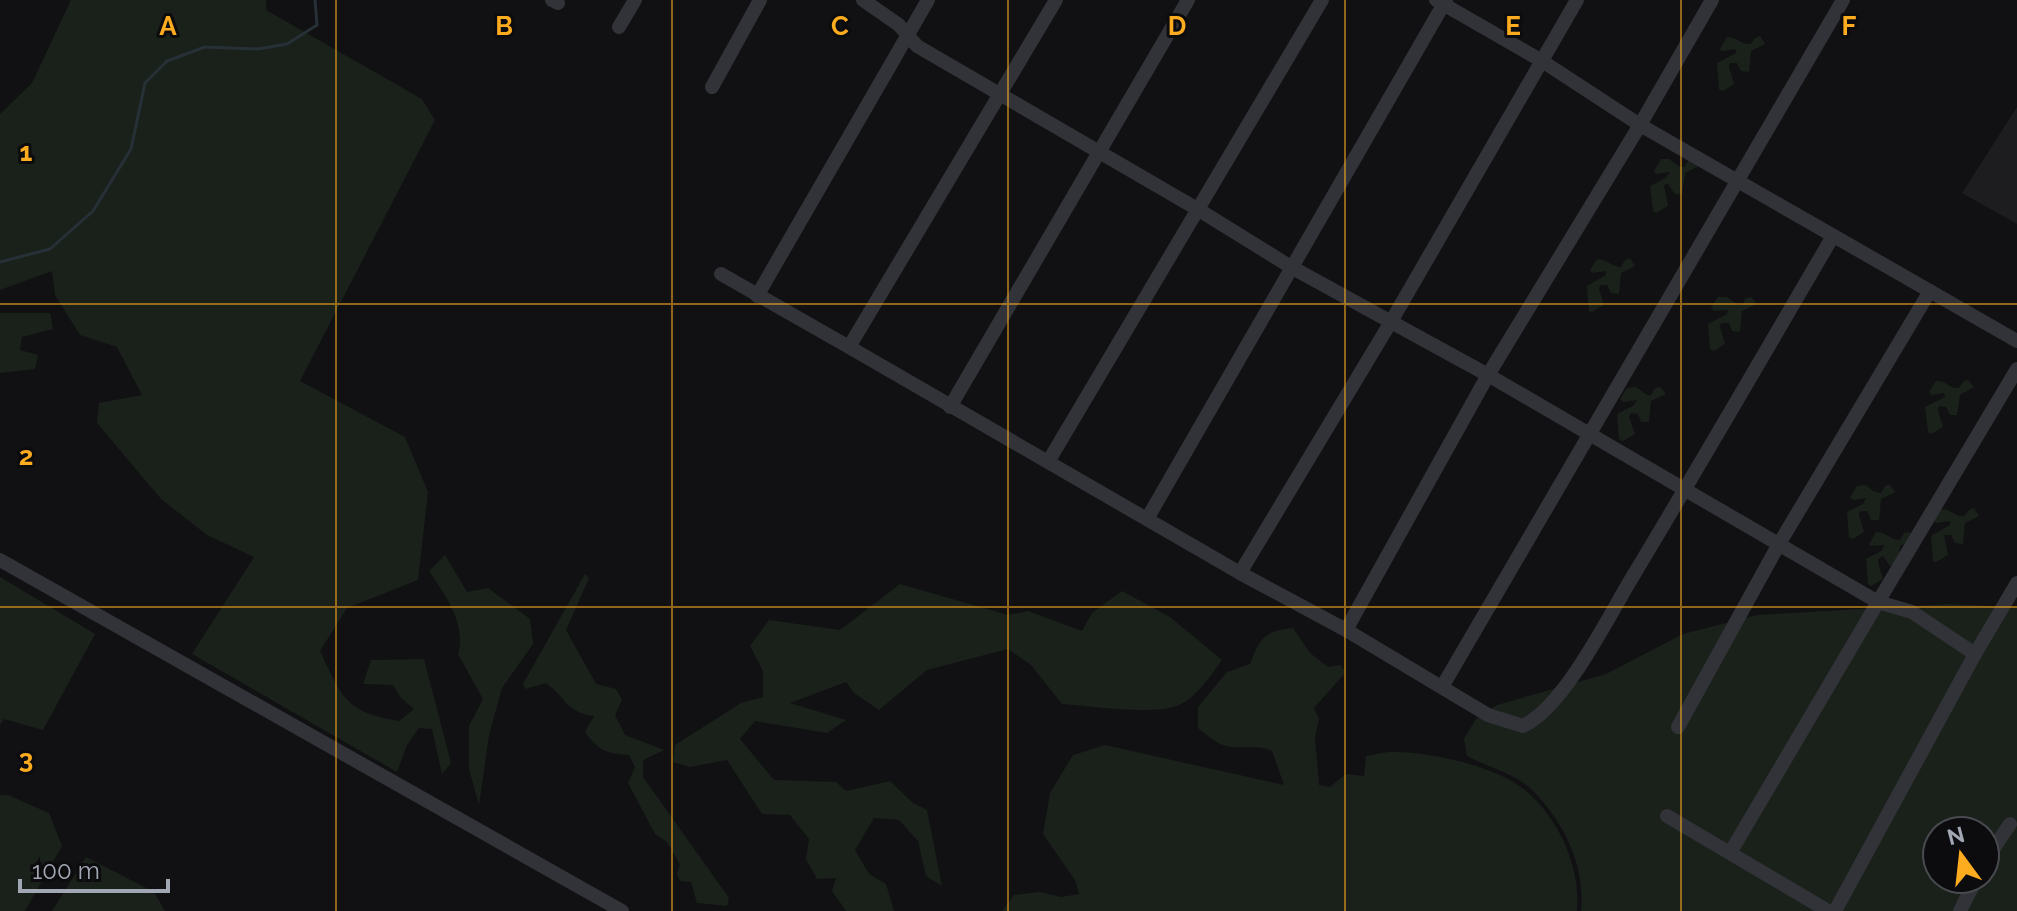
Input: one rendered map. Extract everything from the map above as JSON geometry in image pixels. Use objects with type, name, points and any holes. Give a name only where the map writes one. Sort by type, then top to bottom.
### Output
[{"type":"street","points":[[619,27],[635,0]]},
{"type":"street","points":[[712,87],[760,0]]},
{"type":"street","points":[[863,0],[899,25],[917,46],[1291,267],[1392,320],[1878,602],[1912,612],[1975,654]]},
{"type":"street","points":[[757,296],[928,0]]},
{"type":"street","points":[[849,347],[1056,0]]},
{"type":"street","points":[[950,407],[1188,0]]},
{"type":"street","points":[[1048,462],[1322,0]]},
{"type":"street","points":[[1240,573],[1392,320],[1577,0]]},
{"type":"street","points":[[1346,630],[1488,375],[1712,0]]},
{"type":"street","points":[[1442,687],[1843,0]]},
{"type":"street","points":[[1147,519],[1442,1],[1640,125],[2017,341]]},
{"type":"street","points":[[721,274],[1240,573],[1346,630],[1488,715],[1523,726],[1537,719],[1568,682],[1833,236]]},
{"type":"street","points":[[1678,727],[1779,544],[1930,291]]},
{"type":"street","points":[[1730,853],[2017,369]]},
{"type":"street","points":[[0,560],[622,911]]},
{"type":"street","points":[[1835,911],[2017,583]]},
{"type":"street","points":[[1667,816],[1828,911]]},
{"type":"street","points":[[2001,837],[2010,824]]},
{"type":"shaded area","points":[[71,0],[266,0],[266,10],[422,99],[435,120],[300,381],[405,437],[428,492],[418,580],[347,608],[320,651],[340,691],[348,700],[367,713],[399,721],[414,709],[401,698],[393,685],[363,684],[371,660],[424,659],[451,763],[442,774],[432,729],[419,728],[407,745],[397,772],[192,654],[254,557],[207,535],[161,499],[97,423],[99,403],[142,395],[117,347],[80,335],[55,295],[52,271],[0,290],[0,114],[32,83]]},
{"type":"shaded area","points":[[1760,36],[1765,44],[1751,51],[1749,72],[1741,71],[1737,63],[1730,63],[1734,84],[1723,91],[1719,89],[1717,63],[1736,53],[1736,49],[1720,49],[1727,37],[1751,44]]},
{"type":"shaded area","points":[[2017,107],[2017,224],[1962,193]]},
{"type":"shaded area","points":[[1661,159],[1669,159],[1680,167],[1684,167],[1689,160],[1699,166],[1685,173],[1682,194],[1675,194],[1668,184],[1664,185],[1668,206],[1656,213],[1653,211],[1650,186],[1666,178],[1670,172],[1656,174],[1654,171]]},
{"type":"shaded area","points":[[1630,258],[1635,266],[1621,273],[1619,294],[1611,293],[1607,285],[1600,285],[1604,305],[1589,311],[1587,286],[1606,275],[1606,271],[1592,273],[1590,270],[1597,259],[1621,267]]},
{"type":"shaded area","points":[[1718,297],[1727,297],[1742,305],[1746,298],[1751,297],[1757,304],[1742,311],[1740,332],[1732,331],[1729,323],[1721,323],[1725,344],[1714,351],[1710,349],[1708,324],[1727,314],[1728,310],[1714,311],[1711,308]]},
{"type":"shaded area","points":[[0,313],[50,313],[53,329],[22,337],[20,350],[38,355],[35,369],[0,373]]},
{"type":"shaded area","points":[[1968,380],[1974,387],[1960,395],[1957,415],[1950,415],[1946,407],[1939,406],[1943,427],[1931,434],[1928,432],[1925,407],[1945,397],[1944,393],[1931,395],[1929,392],[1936,381],[1959,388]]},
{"type":"shaded area","points":[[1636,387],[1651,395],[1655,388],[1660,387],[1666,394],[1651,401],[1649,422],[1641,422],[1638,414],[1631,413],[1629,417],[1635,434],[1623,441],[1619,439],[1617,414],[1633,406],[1637,400],[1623,402],[1620,399],[1627,388]]},
{"type":"shaded area","points":[[1866,485],[1881,493],[1885,486],[1890,485],[1895,492],[1881,499],[1879,520],[1871,520],[1867,511],[1860,511],[1864,532],[1853,539],[1849,537],[1847,512],[1863,504],[1866,498],[1853,500],[1850,497],[1857,486]]},
{"type":"shaded area","points":[[1974,508],[1979,516],[1965,523],[1963,544],[1955,543],[1951,535],[1944,535],[1948,555],[1933,561],[1931,536],[1950,525],[1950,521],[1936,523],[1934,520],[1941,509],[1964,516]]},
{"type":"shaded area","points":[[1876,532],[1900,540],[1904,533],[1912,535],[1907,543],[1900,546],[1898,567],[1890,566],[1883,556],[1879,558],[1883,579],[1871,586],[1868,584],[1866,559],[1881,551],[1885,545],[1869,544]]},
{"type":"shaded area","points":[[445,555],[467,592],[488,588],[530,619],[533,644],[502,688],[489,735],[479,805],[469,769],[469,726],[483,699],[458,654],[460,632],[453,610],[429,571]]},
{"type":"shaded area","points":[[585,574],[589,578],[566,630],[596,684],[616,689],[622,700],[615,715],[625,735],[664,750],[643,760],[643,777],[729,898],[727,906],[697,903],[691,882],[680,881],[677,874],[680,864],[667,842],[655,834],[628,783],[635,767],[629,755],[604,750],[585,732],[594,716],[572,708],[546,683],[525,689],[523,684]]},
{"type":"shaded area","points":[[0,577],[95,634],[43,730],[4,719],[0,725]]},
{"type":"shaded area","points":[[900,584],[1008,615],[1028,611],[1082,631],[1092,613],[1122,591],[1170,617],[1222,660],[1192,697],[1179,705],[1154,710],[1062,704],[1031,665],[1008,649],[927,670],[879,710],[854,693],[846,682],[790,703],[846,720],[827,733],[755,721],[740,739],[774,780],[836,782],[846,791],[890,781],[913,803],[927,810],[942,886],[926,876],[918,841],[899,820],[874,818],[855,850],[869,874],[886,884],[894,911],[846,911],[832,891],[836,878],[817,879],[806,859],[809,839],[790,815],[762,814],[727,760],[690,767],[673,762],[675,745],[741,703],[763,697],[763,671],[750,646],[769,620],[840,630]]},
{"type":"shaded area","points":[[1947,604],[2017,607],[2017,911],[1581,911],[1580,877],[1575,860],[1552,813],[1522,782],[1467,756],[1464,739],[1476,719],[1497,705],[1606,674],[1683,634],[1757,615]]},
{"type":"shaded area","points":[[1293,628],[1310,653],[1328,667],[1340,665],[1346,672],[1314,708],[1319,719],[1315,737],[1319,785],[1330,787],[1346,774],[1364,776],[1366,756],[1387,752],[1442,757],[1480,767],[1512,781],[1537,801],[1565,845],[1575,878],[1577,911],[1002,911],[1014,895],[1040,892],[1061,897],[1079,894],[1075,880],[1043,834],[1050,793],[1073,755],[1105,745],[1284,785],[1272,751],[1227,746],[1214,740],[1198,728],[1198,707],[1227,672],[1250,664],[1265,637]]},
{"type":"shaded area","points":[[0,795],[8,795],[49,813],[62,846],[25,911],[0,911]]},
{"type":"shaded area","points":[[86,857],[154,892],[165,911],[52,911]]},
{"type":"waterway","points":[[0,262],[50,249],[93,211],[131,149],[145,83],[167,61],[205,47],[258,49],[287,44],[317,25],[315,0]]}]
